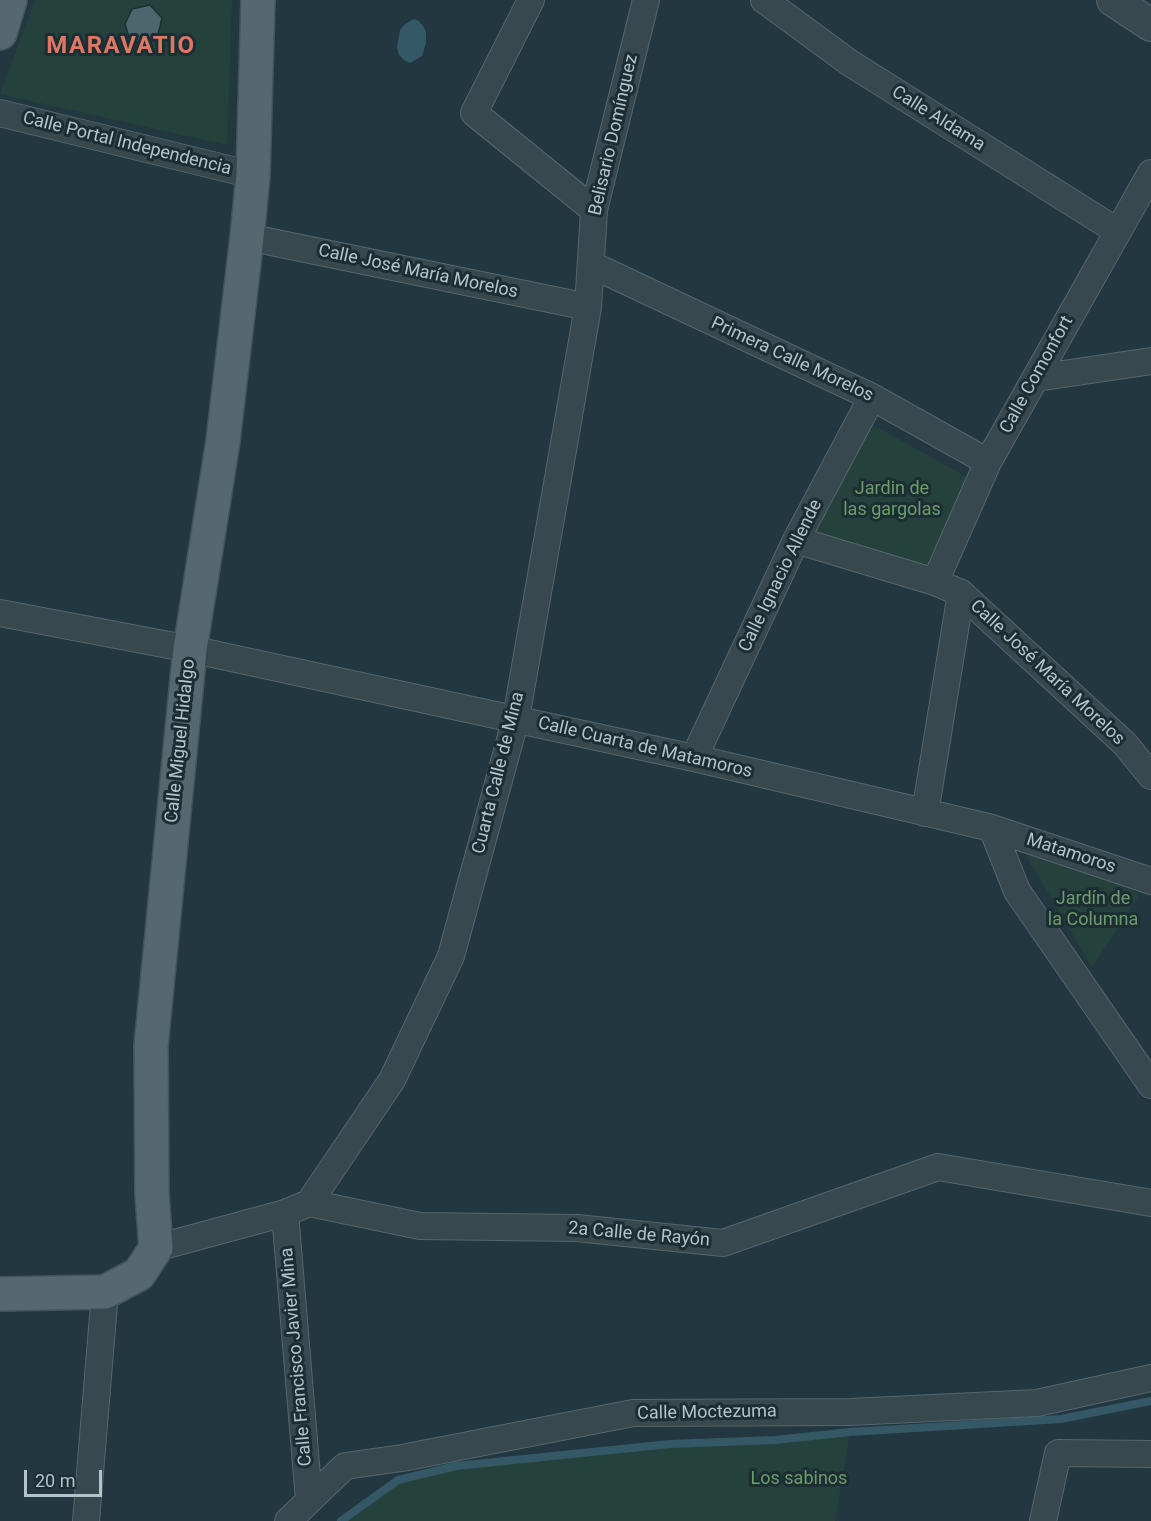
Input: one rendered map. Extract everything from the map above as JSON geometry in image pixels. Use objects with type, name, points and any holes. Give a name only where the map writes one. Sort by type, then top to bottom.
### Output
[{"type":"main road","points":[[0,33],[10,0]]},
{"type":"main road","name":"Calle Miguel Hidalgo","points":[[156,1248],[152,1195],[151,1046],[190,649],[223,441],[248,237],[254,175],[258,0]]},
{"type":"main road","points":[[0,1294],[105,1292],[139,1274],[156,1248]]},
{"type":"street","points":[[531,0],[474,114],[594,210]]},
{"type":"street","name":"Belisario Domínguez","points":[[588,307],[594,210],[646,0]]},
{"type":"street","name":"Calle Aldama","points":[[764,0],[850,63],[1117,231]]},
{"type":"street","points":[[1113,0],[1151,25]]},
{"type":"street","name":"Calle Portal Independencia","points":[[0,113],[254,175]]},
{"type":"street","name":"Calle Comonfort","points":[[935,582],[988,462],[1151,173]]},
{"type":"street","name":"Calle José María Morelos","points":[[248,237],[588,307]]},
{"type":"street","name":"Primera Calle Morelos","points":[[592,266],[872,397],[988,462]]},
{"type":"street","name":"Cuarta Calle de Mina","points":[[309,1203],[392,1080],[451,956],[516,718],[588,307]]},
{"type":"street","points":[[1036,378],[1151,361]]},
{"type":"street","name":"Calle Ignacio Allende","points":[[694,758],[796,540],[872,397]]},
{"type":"street","name":"Calle José María Morelos","points":[[796,540],[935,582],[961,593],[1125,744],[1151,776]]},
{"type":"street","points":[[925,813],[961,593]]},
{"type":"street","name":"Calle Cuarta de Matamoros","points":[[0,613],[190,649],[516,718],[992,828]]},
{"type":"street","points":[[992,828],[1017,891],[1151,1085]]},
{"type":"street","name":"Matamoros","points":[[992,828],[1151,881]]},
{"type":"street","name":"2a Calle de Rayón","points":[[309,1203],[420,1226],[577,1228],[723,1243],[938,1167],[1151,1203]]},
{"type":"street","points":[[156,1248],[285,1213],[309,1203]]},
{"type":"street","name":"Calle Francisco Javier Mina","points":[[285,1213],[309,1500]]},
{"type":"street","points":[[86,1521],[105,1292]]},
{"type":"street","name":"Calle Moctezuma","points":[[288,1521],[345,1466],[402,1458],[633,1413],[850,1412],[1037,1403],[1151,1378]]},
{"type":"street","points":[[1043,1521],[1058,1453],[1151,1454]]},
{"type":"green space","points":[[35,0],[232,0],[227,145],[0,94]]},
{"type":"green space","name":"Jardin de las gargolas","points":[[870,423],[972,480],[926,566],[811,535]]},
{"type":"green space","name":"Jardín de la Columna","points":[[1025,854],[1141,893],[1092,967]]},
{"type":"green space","name":"Los sabinos","points":[[850,1432],[835,1521],[341,1521],[398,1480],[456,1466],[670,1444],[775,1440]]},
{"type":"water","points":[[414,19],[419,21],[426,32],[426,43],[422,56],[410,63],[399,55],[397,47],[400,30]]},
{"type":"building","points":[[150,5],[162,18],[157,39],[141,44],[129,37],[125,24],[132,9]]},
{"type":"waterway","points":[[341,1521],[398,1480],[456,1466],[670,1444],[775,1440],[850,1432],[1061,1419],[1151,1401]]},
{"type":"district","name":"MARAVATIO","points":[[121,47]]}]
